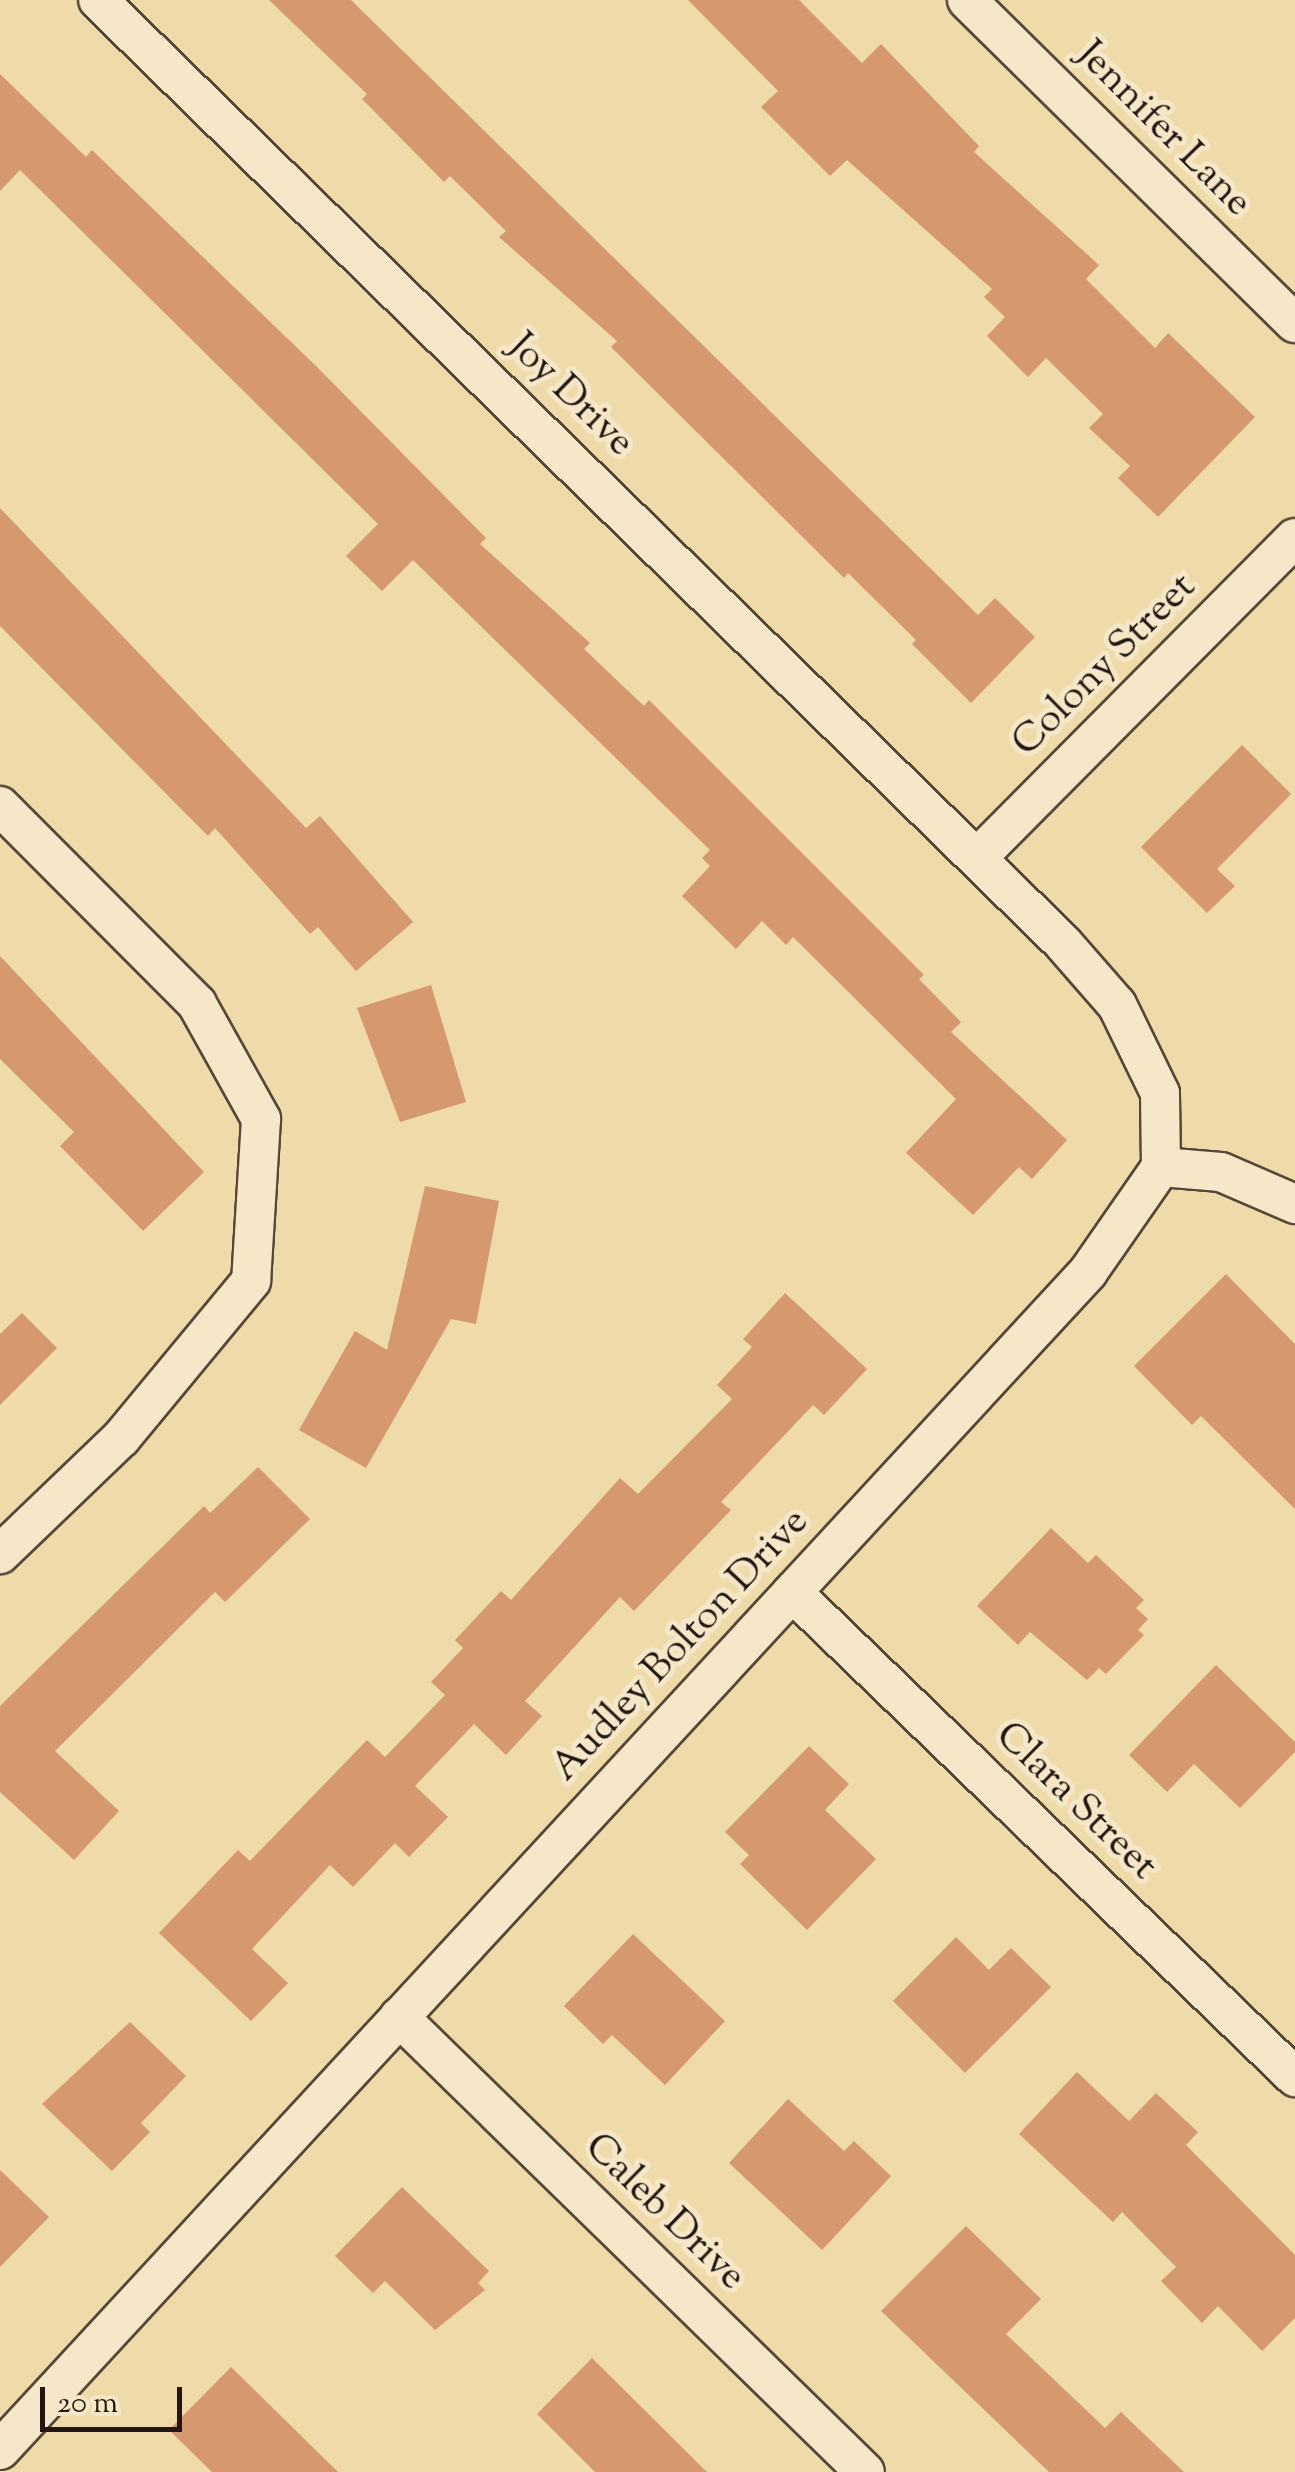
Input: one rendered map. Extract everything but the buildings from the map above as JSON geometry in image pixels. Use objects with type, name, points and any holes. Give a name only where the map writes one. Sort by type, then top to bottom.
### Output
[{"type":"street","name":"Joy Drive","points":[[98,0],[979,856]]},
{"type":"street","name":"Jennifer Lane","points":[[968,0],[1295,323]]},
{"type":"street","name":"Colony Street","points":[[979,856],[1295,538]]},
{"type":"street","points":[[0,806],[197,1004],[261,1120],[250,1282],[121,1438],[0,1554]]},
{"type":"street","points":[[979,856],[1118,1006],[1160,1092],[1161,1167],[1221,1172],[1295,1204]]},
{"type":"street","name":"Audley Bolton Drive","points":[[0,2450],[1088,1272],[1161,1167]]},
{"type":"street","name":"Clara Street","points":[[792,1592],[1295,2077]]},
{"type":"street","name":"Caleb Drive","points":[[399,2018],[865,2472]]},
{"type":"street","points":[[0,2465],[7,2472]]}]
